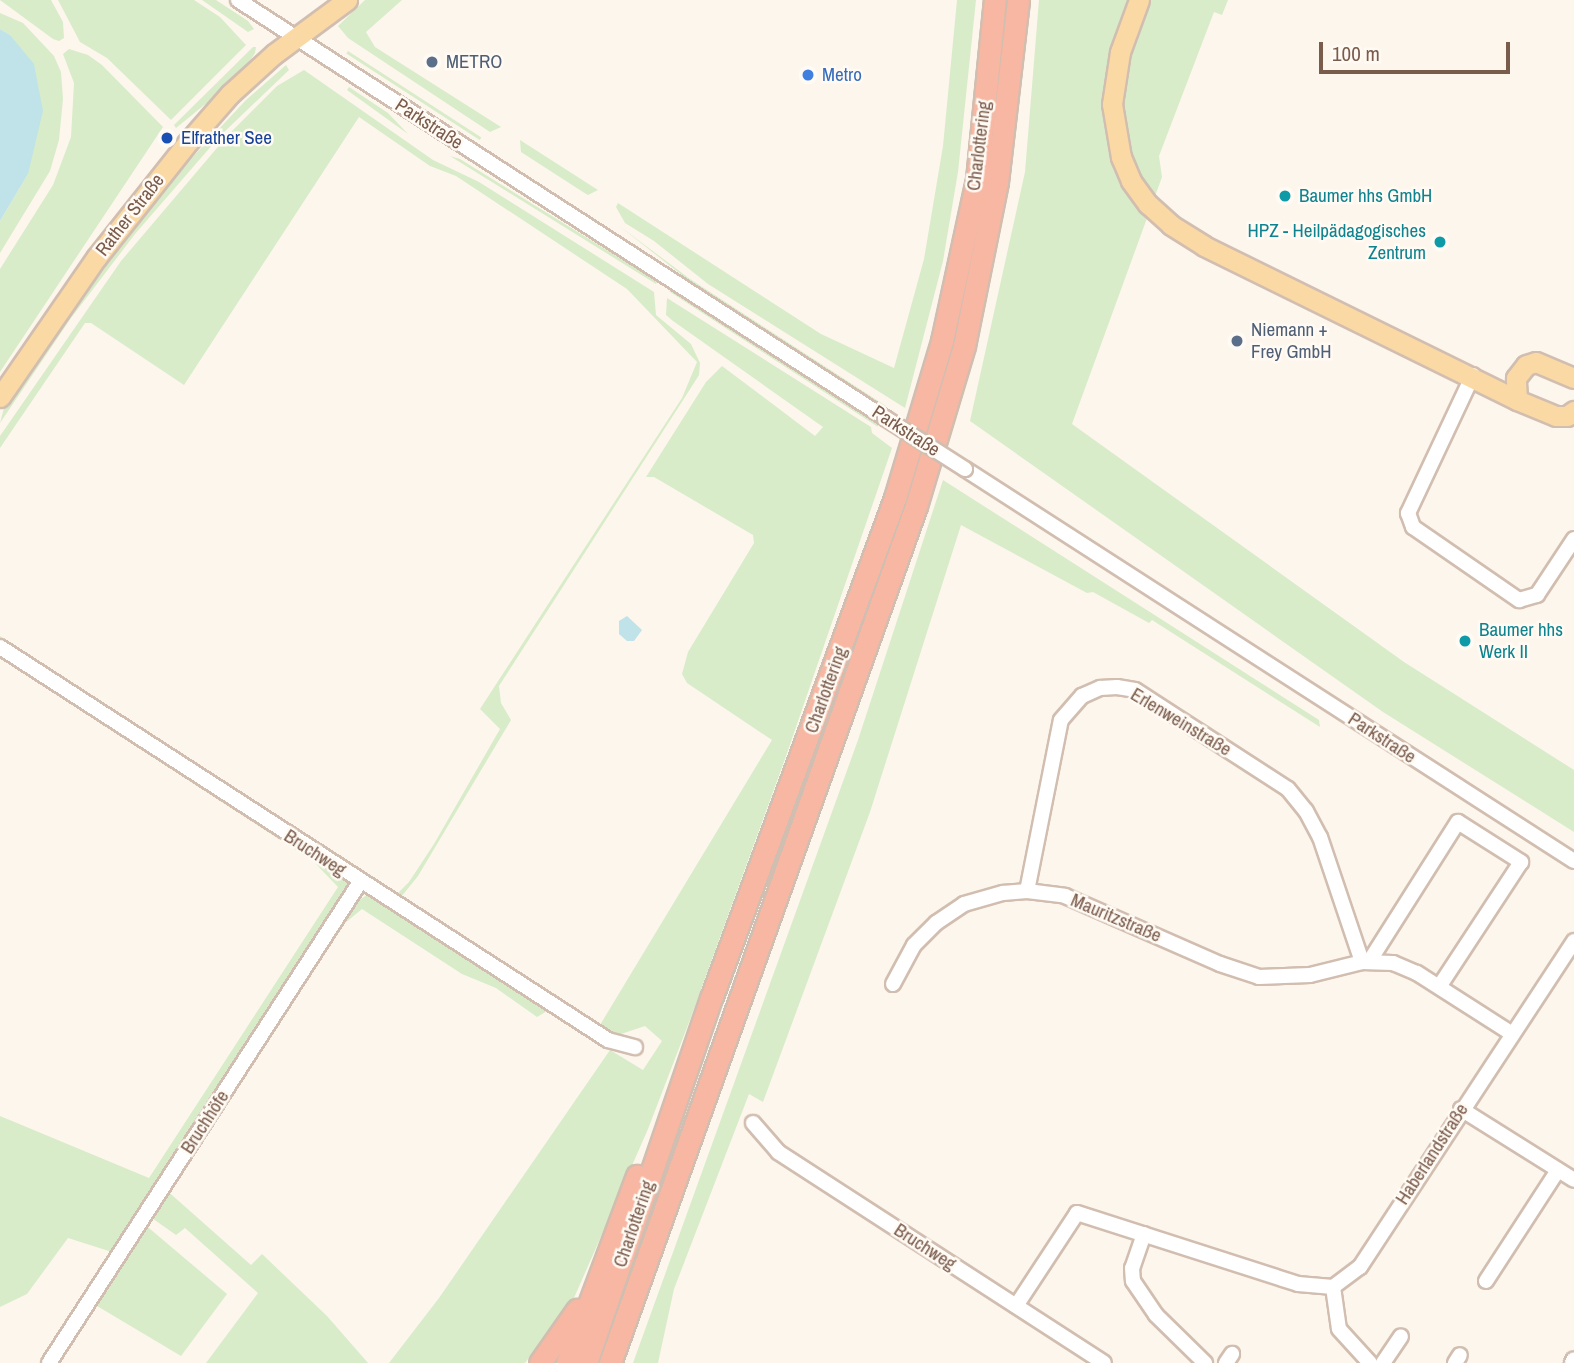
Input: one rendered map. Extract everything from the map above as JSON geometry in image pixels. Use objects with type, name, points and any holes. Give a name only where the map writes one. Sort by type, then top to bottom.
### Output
[{"type":"highway","name":"Charlottering","points":[[586,1363],[712,996],[895,498],[942,341],[977,179],[995,0]]},
{"type":"highway","name":"Charlottering","points":[[610,1363],[804,826],[916,506],[964,346],[997,182],[1018,0]]},
{"type":"highway","points":[[567,1363],[610,1242],[712,996]]},
{"type":"highway","points":[[540,1363],[579,1306],[610,1242]]},
{"type":"highway","points":[[625,1363],[636,1332],[642,1270]]},
{"type":"main road","name":"Rather Straße","points":[[0,397],[96,258],[164,170],[230,94],[295,37],[347,0]]},
{"type":"main road","points":[[1139,0],[1120,52],[1112,104],[1121,157],[1131,181],[1148,204],[1171,225],[1205,246],[1478,378],[1517,400],[1546,414],[1572,411]]},
{"type":"main road","points":[[1517,400],[1516,378],[1526,365],[1536,362],[1574,377]]},
{"type":"main road","points":[[1478,378],[1516,378]]},
{"type":"street","name":"Parkstraße","points":[[238,0],[1574,861]]},
{"type":"street","points":[[1478,378],[1408,513],[1413,527],[1519,600],[1537,595],[1574,539]]},
{"type":"street","name":"Bruchweg","points":[[0,647],[608,1040],[635,1047]]},
{"type":"street","name":"Erlenweinstraße","points":[[1027,891],[1060,720],[1082,696],[1100,688],[1135,690],[1288,789],[1306,811],[1320,837],[1366,962]]},
{"type":"street","points":[[1366,962],[1458,822],[1521,862],[1439,986]]},
{"type":"street","name":"Bruchhöfe","points":[[49,1363],[360,882]]},
{"type":"street","name":"Mauritzstraße","points":[[893,984],[914,945],[936,923],[964,904],[1003,893],[1027,891],[1065,895],[1220,964],[1259,977],[1310,975],[1366,962],[1393,963],[1439,986],[1511,1032]]},
{"type":"street","name":"Haberlandstraße","points":[[1333,1287],[1360,1267],[1511,1032],[1574,941]]},
{"type":"street","points":[[1461,1109],[1574,1180]]},
{"type":"street","name":"Bruchweg","points":[[753,1123],[778,1152],[1104,1363]]},
{"type":"street","points":[[1486,1281],[1558,1170]]},
{"type":"street","points":[[1017,1306],[1077,1213],[1298,1284],[1333,1287],[1339,1329],[1370,1363]]},
{"type":"street","points":[[1144,1234],[1132,1268],[1133,1281],[1156,1315],[1205,1363]]},
{"type":"street","points":[[1383,1363],[1401,1336]]},
{"type":"green space","points":[[0,0],[51,0],[63,22],[64,38],[59,41],[53,39]]},
{"type":"green space","points":[[58,0],[194,0],[220,17],[246,45],[171,120],[107,58],[80,42]]},
{"type":"green space","points":[[202,0],[216,0],[248,21],[254,29],[248,32]]},
{"type":"green space","points":[[365,0],[402,0],[366,32],[375,47],[501,127],[490,132],[348,38],[338,26]]},
{"type":"green space","points":[[957,0],[976,0],[958,172],[943,261],[905,408],[708,284],[654,241],[625,223],[616,207],[618,203],[821,334],[894,368],[924,259],[943,146]]},
{"type":"green space","points":[[1039,0],[1228,0],[1222,15],[1214,12],[1159,156],[1162,177],[1072,424],[1404,662],[1574,770],[1574,832],[1383,712],[970,421],[1025,172]]},
{"type":"green space","points":[[0,13],[23,23],[54,56],[61,72],[63,99],[59,140],[50,171],[0,253],[0,221],[28,174],[10,35],[0,29]]},
{"type":"green space","points":[[256,47],[251,59],[208,102],[176,128],[174,125]]},
{"type":"green space","points":[[69,49],[88,55],[102,65],[163,127],[0,372],[0,269],[53,185],[71,137],[74,83],[63,54]]},
{"type":"green space","points":[[348,51],[481,138],[480,140],[346,54]]},
{"type":"green space","points":[[286,65],[289,70],[220,136],[135,234],[71,318],[0,423],[4,408],[127,236],[186,164],[246,100]]},
{"type":"green space","points":[[304,70],[433,160],[479,182],[654,292],[656,315],[691,344],[700,363],[699,375],[499,686],[501,703],[511,720],[418,876],[401,897],[388,894],[0,640],[0,636],[397,894],[409,882],[434,844],[500,729],[480,709],[682,398],[697,362],[627,289],[456,176],[430,166],[359,117],[184,385],[91,323],[85,323],[0,448],[0,436],[121,261],[228,135],[277,86]]},
{"type":"green space","points":[[349,87],[388,113],[408,134],[347,90]]},
{"type":"green space","points":[[520,140],[598,190],[588,195],[583,192],[521,152]]},
{"type":"green space","points":[[450,156],[460,159],[657,281],[656,284]]},
{"type":"green space","points":[[618,225],[690,279],[886,406],[885,408],[692,283]]},
{"type":"green space","points":[[671,289],[879,424],[877,427],[669,292]]},
{"type":"green space","points":[[667,298],[871,427],[872,433],[892,448],[785,759],[691,1017],[648,1129],[574,1298],[525,1363],[389,1363],[439,1298],[610,1050],[643,1070],[662,1041],[645,1026],[615,1036],[604,1032],[600,1025],[772,740],[687,683],[682,674],[688,652],[754,543],[753,535],[654,477],[646,477],[706,382],[722,366],[815,436],[823,427],[673,321],[666,315]]},
{"type":"green space","points":[[943,480],[1319,720],[1320,727],[1152,620],[1149,623],[1093,592],[1087,593],[961,525],[870,812],[763,1102],[749,1094],[674,1289],[658,1363],[633,1363],[858,740]]},
{"type":"green space","points":[[0,653],[348,880],[350,892],[112,1252],[68,1238],[27,1294],[0,1307],[0,1116],[149,1178],[338,887],[314,862],[0,658]]},
{"type":"green space","points":[[367,895],[387,903],[547,1011],[537,1017],[496,988],[462,974],[362,909],[345,923],[186,1164],[172,1176],[350,906]]},
{"type":"green space","points":[[164,1188],[251,1265],[262,1254],[327,1316],[368,1363],[206,1363],[258,1293],[185,1228],[176,1235],[149,1216]]},
{"type":"green space","points":[[143,1223],[227,1294],[181,1356],[92,1303]]},
{"type":"water","points":[[0,29],[10,35],[34,64],[43,111],[28,174],[0,221]]},
{"type":"water","points":[[627,616],[642,630],[634,641],[627,641],[619,634],[619,621]]},
{"type":"place","name":"METRO","points":[[432,62]]},
{"type":"place","name":"Metro","points":[[808,75]]},
{"type":"place","name":"Elfrather See","points":[[167,138]]},
{"type":"place","name":"Baumer hhs GmbH","points":[[1285,196]]},
{"type":"place","name":"HPZ - Heilpädagogisches Zentrum","points":[[1440,242]]},
{"type":"place","name":"Niemann + Frey GmbH","points":[[1237,341]]},
{"type":"place","name":"Baumer hhs Werk II","points":[[1465,641]]}]
